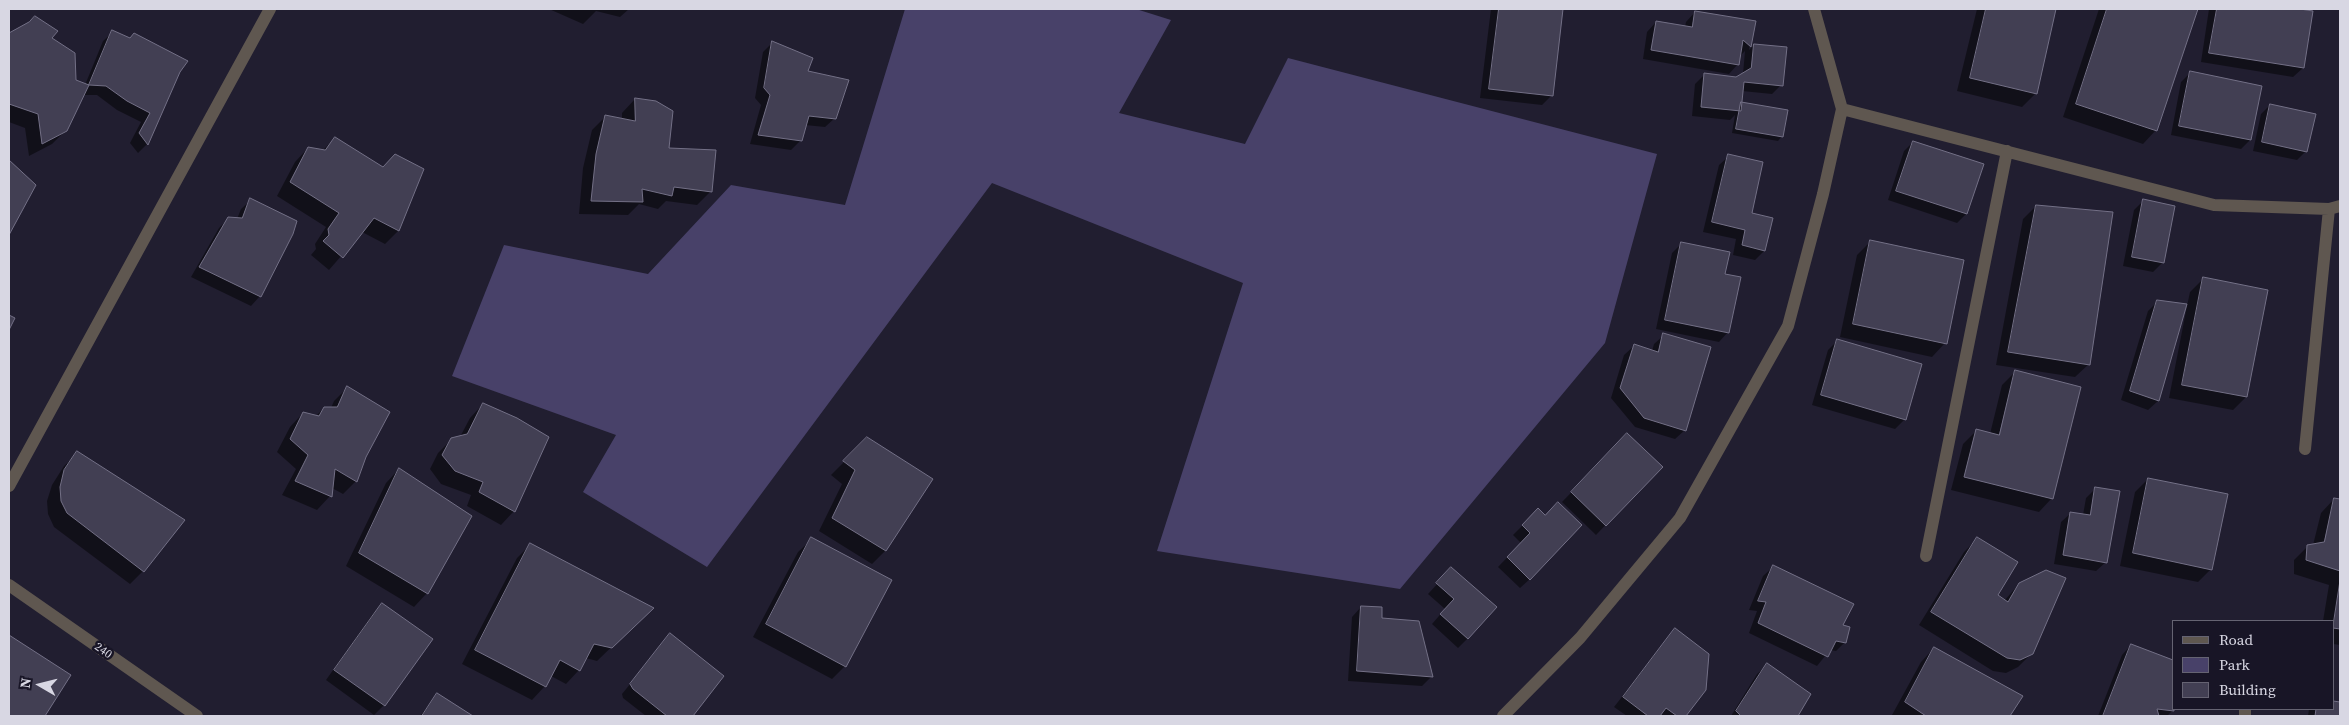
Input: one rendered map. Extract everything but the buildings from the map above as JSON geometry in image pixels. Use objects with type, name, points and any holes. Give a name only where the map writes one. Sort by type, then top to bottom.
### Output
[{"type":"street","points":[[9,486],[270,9]]},
{"type":"street","points":[[1503,716],[1580,638],[1680,518],[1788,326],[1823,194],[1842,109],[1814,9]]},
{"type":"street","points":[[1842,109],[2214,205],[2334,208],[2305,449]]},
{"type":"street","points":[[1926,556],[2007,151]]},
{"type":"street","name":"240","points":[[9,585],[197,716]]},
{"type":"green space","points":[[905,9],[1136,9],[1171,20],[1119,113],[1245,144],[1288,58],[1657,154],[1605,343],[1400,589],[1157,551],[1243,283],[992,183],[707,567],[583,492],[616,435],[452,376],[504,245],[648,274],[731,185],[845,205]]}]
